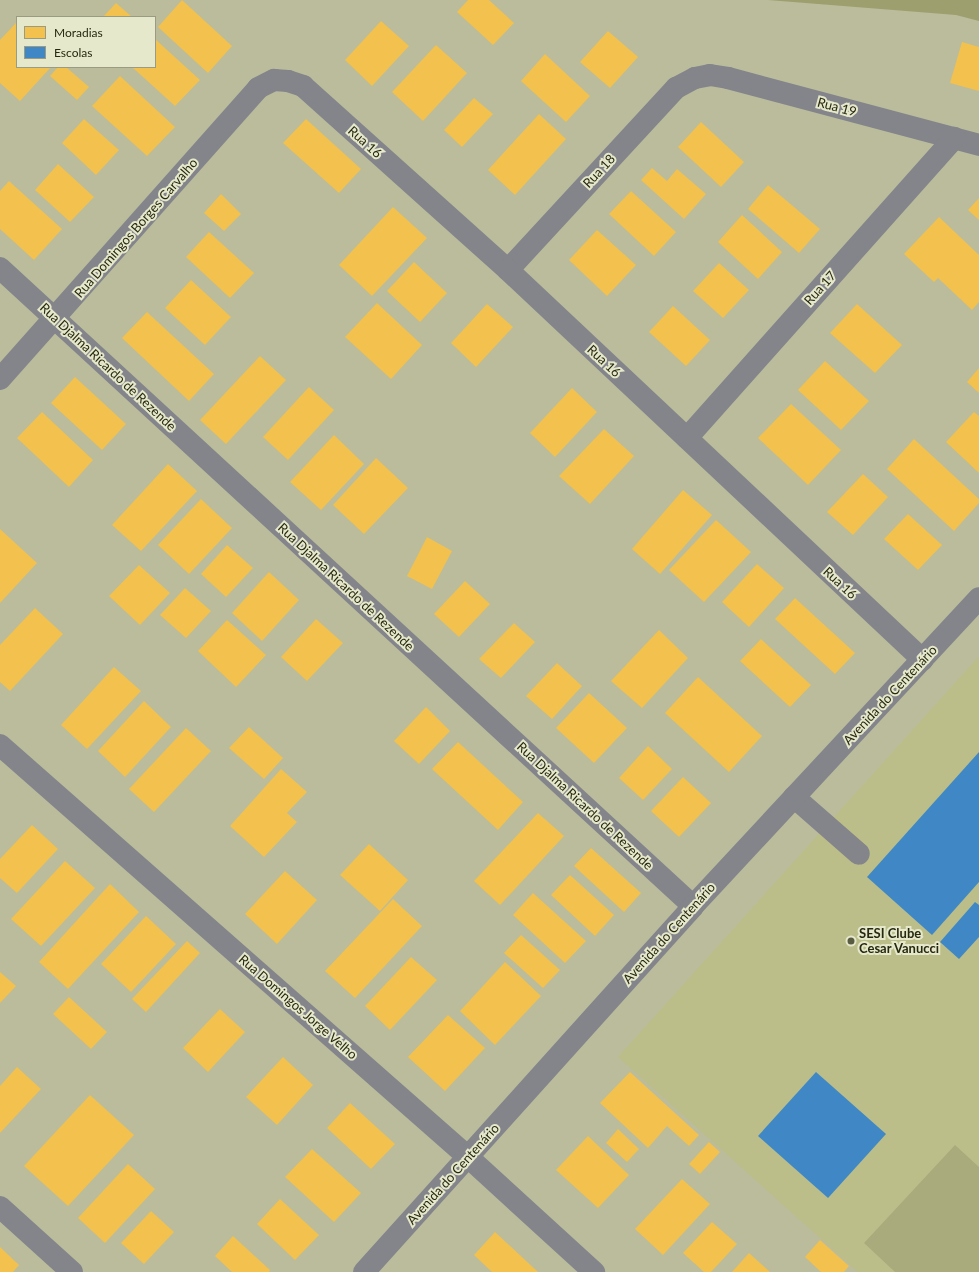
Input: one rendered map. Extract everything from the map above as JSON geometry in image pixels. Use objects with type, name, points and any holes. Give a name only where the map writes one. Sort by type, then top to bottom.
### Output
[{"type":"street","name":"Rua 19","points":[[695,78],[710,75],[728,78],[979,145]]},
{"type":"street","name":"Rua 18","points":[[508,270],[676,88],[695,78]]},
{"type":"street","name":"Rua 16","points":[[274,80],[288,81],[303,86],[508,270],[923,660]]},
{"type":"street","name":"Rua Domingos Borges Carvalho","points":[[0,379],[55,319],[258,88],[274,80]]},
{"type":"street","name":"Rua 17","points":[[687,438],[954,138]]},
{"type":"street","name":"Rua Djalma Ricardo de Rezende","points":[[0,268],[693,906]]},
{"type":"street","name":"Avenida do Centenário","points":[[364,1272],[693,906],[979,598]]},
{"type":"street","name":"Rua Domingos Jorge Velho","points":[[0,745],[468,1157],[594,1272]]},
{"type":"street","points":[[794,797],[860,854]]},
{"type":"street","points":[[0,1207],[72,1272]]},
{"type":"shaded area","points":[[768,0],[979,0],[979,21],[956,15]]},
{"type":"shaded area","name":"SESI Clube Cesar Vanucci","points":[[979,656],[979,1272],[858,1272],[618,1057]]},
{"type":"shaded area","points":[[955,1145],[979,1167],[979,1272],[895,1272],[864,1243]]},
{"type":"building: Moradias","points":[[182,0],[232,46],[208,73],[158,27]]},
{"type":"building: Moradias","points":[[468,0],[489,0],[514,23],[493,45],[457,12]]},
{"type":"building: Moradias","points":[[116,3],[131,16],[104,16]]},
{"type":"building: Moradias","points":[[381,21],[409,46],[372,86],[345,60]]},
{"type":"building: Moradias","points":[[16,23],[16,68],[50,68],[20,101],[0,83],[0,40]]},
{"type":"building: Moradias","points":[[608,31],[638,57],[610,88],[580,62]]},
{"type":"building: Moradias","points":[[156,40],[200,80],[175,106],[133,68],[156,68]]},
{"type":"building: Moradias","points":[[962,42],[979,47],[979,91],[950,83]]},
{"type":"building: Moradias","points":[[436,45],[467,73],[423,121],[392,92]]},
{"type":"building: Moradias","points":[[545,54],[590,96],[566,122],[521,81]]},
{"type":"building: Moradias","points":[[57,68],[67,68],[89,87],[77,100],[50,76]]},
{"type":"building: Moradias","points":[[120,76],[175,127],[147,156],[92,106]]},
{"type":"building: Moradias","points":[[474,98],[493,114],[462,147],[444,130]]},
{"type":"building: Moradias","points":[[539,114],[566,139],[515,195],[488,170]]},
{"type":"building: Moradias","points":[[84,119],[119,150],[96,175],[62,143]]},
{"type":"building: Moradias","points":[[306,119],[361,169],[339,193],[283,143]]},
{"type":"building: Moradias","points":[[701,122],[744,162],[721,187],[678,147]]},
{"type":"building: Moradias","points":[[58,164],[94,197],[70,222],[35,190]]},
{"type":"building: Moradias","points":[[652,168],[667,181],[677,169],[706,194],[684,219],[641,180]]},
{"type":"building: Moradias","points":[[9,181],[62,229],[34,260],[0,229],[0,191]]},
{"type":"building: Moradias","points":[[768,185],[820,229],[799,253],[748,209]]},
{"type":"building: Moradias","points":[[631,191],[676,232],[654,256],[609,214]]},
{"type":"building: Moradias","points":[[221,194],[241,214],[224,231],[204,213]]},
{"type":"building: Moradias","points":[[979,198],[979,220],[968,210]]},
{"type":"building: Moradias","points":[[393,207],[427,238],[372,296],[339,265]]},
{"type":"building: Moradias","points":[[742,215],[782,252],[758,279],[718,242]]},
{"type":"building: Moradias","points":[[939,217],[979,255],[979,302],[972,310],[938,278],[934,282],[904,254]]},
{"type":"building: Moradias","points":[[597,230],[636,265],[607,296],[569,260]]},
{"type":"building: Moradias","points":[[209,232],[254,273],[230,298],[186,257]]},
{"type":"building: Moradias","points":[[414,262],[447,293],[420,322],[387,291]]},
{"type":"building: Moradias","points":[[719,263],[749,290],[723,318],[693,291]]},
{"type":"building: Moradias","points":[[191,280],[231,317],[205,345],[165,308]]},
{"type":"building: Moradias","points":[[377,303],[422,345],[391,379],[345,337]]},
{"type":"building: Moradias","points":[[487,304],[513,327],[476,367],[451,343]]},
{"type":"building: Moradias","points":[[857,304],[902,345],[875,373],[830,333]]},
{"type":"building: Moradias","points":[[673,306],[710,340],[686,366],[649,332]]},
{"type":"building: Moradias","points":[[147,312],[214,374],[189,401],[122,338]]},
{"type":"building: Moradias","points":[[260,356],[286,380],[226,444],[200,420]]},
{"type":"building: Moradias","points":[[825,361],[869,401],[841,430],[798,390]]},
{"type":"building: Moradias","points":[[979,368],[979,393],[967,382]]},
{"type":"building: Moradias","points":[[75,377],[126,424],[102,450],[51,403]]},
{"type":"building: Moradias","points":[[309,387],[334,410],[288,460],[263,437]]},
{"type":"building: Moradias","points":[[572,388],[597,412],[555,457],[530,433]]},
{"type":"building: Moradias","points":[[791,404],[841,450],[808,485],[758,438]]},
{"type":"building: Moradias","points":[[42,412],[93,460],[69,487],[17,438]]},
{"type":"building: Moradias","points":[[974,412],[979,416],[979,473],[946,442]]},
{"type":"building: Moradias","points":[[604,429],[634,456],[590,504],[559,476]]},
{"type":"building: Moradias","points":[[334,435],[364,464],[321,510],[290,482]]},
{"type":"building: Moradias","points":[[914,439],[979,499],[979,503],[954,531],[887,469]]},
{"type":"building: Moradias","points":[[376,458],[408,488],[364,534],[333,505]]},
{"type":"building: Moradias","points":[[168,464],[197,491],[141,551],[112,525]]},
{"type":"building: Moradias","points":[[863,474],[888,497],[853,535],[827,512]]},
{"type":"building: Moradias","points":[[683,490],[712,515],[660,574],[632,549]]},
{"type":"building: Moradias","points":[[201,499],[232,528],[189,574],[158,545]]},
{"type":"building: Moradias","points":[[908,514],[942,545],[918,570],[884,539]]},
{"type":"building: Moradias","points":[[716,520],[751,552],[704,602],[669,570]]},
{"type":"building: Moradias","points":[[0,529],[37,563],[0,603]]},
{"type":"building: Moradias","points":[[427,537],[452,551],[432,589],[407,576]]},
{"type":"building: Moradias","points":[[227,545],[253,568],[226,597],[201,574]]},
{"type":"building: Moradias","points":[[757,564],[784,588],[749,627],[722,602]]},
{"type":"building: Moradias","points":[[139,565],[170,593],[140,625],[109,596]]},
{"type":"building: Moradias","points":[[269,572],[299,600],[262,641],[232,613]]},
{"type":"building: Moradias","points":[[465,581],[490,604],[459,637],[434,614]]},
{"type":"building: Moradias","points":[[185,588],[211,611],[186,638],[160,615]]},
{"type":"building: Moradias","points":[[795,598],[855,653],[835,674],[775,619]]},
{"type":"building: Moradias","points":[[35,608],[63,634],[10,691],[0,682],[0,645]]},
{"type":"building: Moradias","points":[[316,619],[343,643],[307,681],[281,657]]},
{"type":"building: Moradias","points":[[227,620],[266,655],[236,687],[198,651]]},
{"type":"building: Moradias","points":[[514,623],[535,642],[501,678],[479,659]]},
{"type":"building: Moradias","points":[[659,630],[688,658],[642,708],[611,681]]},
{"type":"building: Moradias","points":[[761,639],[811,685],[790,707],[740,661]]},
{"type":"building: Moradias","points":[[557,663],[582,686],[552,719],[526,696]]},
{"type":"building: Moradias","points":[[114,667],[141,691],[87,749],[61,725]]},
{"type":"building: Moradias","points":[[698,677],[762,736],[729,772],[665,713]]},
{"type":"building: Moradias","points":[[589,693],[627,728],[594,763],[556,728]]},
{"type":"building: Moradias","points":[[144,701],[171,727],[125,777],[98,751]]},
{"type":"building: Moradias","points":[[426,707],[450,731],[419,764],[394,741]]},
{"type":"building: Moradias","points":[[249,727],[283,758],[264,779],[229,748]]},
{"type":"building: Moradias","points":[[186,728],[211,751],[154,812],[129,789]]},
{"type":"building: Moradias","points":[[458,742],[523,802],[498,830],[432,769]]},
{"type":"building: Moradias","points":[[648,746],[672,769],[643,800],[619,778]]},
{"type":"building: Moradias","points":[[281,769],[307,792],[287,813],[297,822],[264,857],[230,826]]},
{"type":"building: Moradias","points":[[683,777],[711,803],[679,837],[651,811]]},
{"type":"building: Moradias","points":[[538,813],[564,836],[500,905],[474,881]]},
{"type":"building: Moradias","points":[[32,825],[58,849],[17,893],[0,878],[0,859]]},
{"type":"building: Moradias","points":[[369,844],[408,880],[380,911],[340,875]]},
{"type":"building: Moradias","points":[[591,848],[641,893],[624,912],[574,866]]},
{"type":"building: Moradias","points":[[65,861],[95,888],[41,946],[11,919]]},
{"type":"building: Moradias","points":[[285,871],[317,900],[277,944],[245,914]]},
{"type":"building: Moradias","points":[[570,875],[614,915],[595,936],[551,895]]},
{"type":"building: Moradias","points":[[110,884],[139,912],[68,989],[39,962]]},
{"type":"building: Moradias","points":[[533,893],[586,941],[565,963],[513,915]]},
{"type":"building: Moradias","points":[[393,899],[422,926],[355,998],[325,971]]},
{"type":"building: Moradias","points":[[146,916],[176,944],[131,992],[101,964]]},
{"type":"building: Moradias","points":[[521,935],[560,970],[543,988],[504,953]]},
{"type":"building: Moradias","points":[[187,941],[200,953],[146,1012],[132,999]]},
{"type":"building: Moradias","points":[[411,957],[437,980],[390,1030],[365,1006]]},
{"type":"building: Moradias","points":[[505,962],[541,996],[495,1045],[460,1011]]},
{"type":"building: Moradias","points":[[0,972],[16,986],[0,1003]]},
{"type":"building: Moradias","points":[[69,997],[107,1032],[91,1049],[53,1014]]},
{"type":"building: Moradias","points":[[220,1009],[245,1032],[208,1072],[183,1048]]},
{"type":"building: Moradias","points":[[448,1015],[485,1048],[445,1091],[408,1057]]},
{"type":"building: Moradias","points":[[283,1057],[313,1085],[277,1125],[246,1097]]},
{"type":"building: Moradias","points":[[17,1067],[41,1089],[0,1133],[0,1086]]},
{"type":"building: Moradias","points":[[630,1072],[699,1135],[689,1146],[667,1126],[648,1148],[600,1103]]},
{"type":"building: Moradias","points":[[90,1095],[134,1135],[68,1206],[24,1166]]},
{"type":"building: Moradias","points":[[350,1103],[395,1144],[371,1169],[327,1128]]},
{"type":"building: Moradias","points":[[618,1129],[639,1149],[627,1162],[606,1143]]},
{"type":"building: Moradias","points":[[588,1136],[629,1175],[598,1208],[556,1170]]},
{"type":"building: Moradias","points":[[709,1142],[720,1152],[700,1174],[689,1164]]},
{"type":"building: Moradias","points":[[312,1149],[361,1193],[334,1222],[285,1177]]},
{"type":"building: Moradias","points":[[128,1164],[155,1189],[105,1243],[78,1218]]},
{"type":"building: Moradias","points":[[682,1179],[710,1204],[663,1255],[635,1229]]},
{"type":"building: Moradias","points":[[280,1199],[319,1235],[295,1260],[257,1224]]},
{"type":"building: Moradias","points":[[151,1211],[174,1232],[144,1264],[121,1243]]},
{"type":"building: Moradias","points":[[712,1222],[737,1244],[711,1272],[704,1272],[683,1253]]},
{"type":"building: Moradias","points":[[495,1232],[538,1272],[492,1272],[474,1255]]},
{"type":"building: Moradias","points":[[233,1236],[270,1270],[269,1272],[232,1272],[215,1256]]},
{"type":"building: Moradias","points":[[820,1240],[849,1266],[844,1272],[821,1272],[805,1257]]},
{"type":"building: Moradias","points":[[0,1247],[19,1265],[13,1272],[0,1272]]},
{"type":"building: Moradias","points":[[749,1253],[770,1272],[732,1272]]},
{"type":"building: Escolas","points":[[979,752],[979,882],[932,935],[867,877]]},
{"type":"building: Escolas","points":[[975,902],[979,905],[979,937],[959,959],[940,942]]},
{"type":"building: Escolas","points":[[816,1072],[886,1134],[828,1198],[758,1136]]},
{"type":"place","name":"SESI Clube Cesar Vanucci","points":[[851,941]]}]
